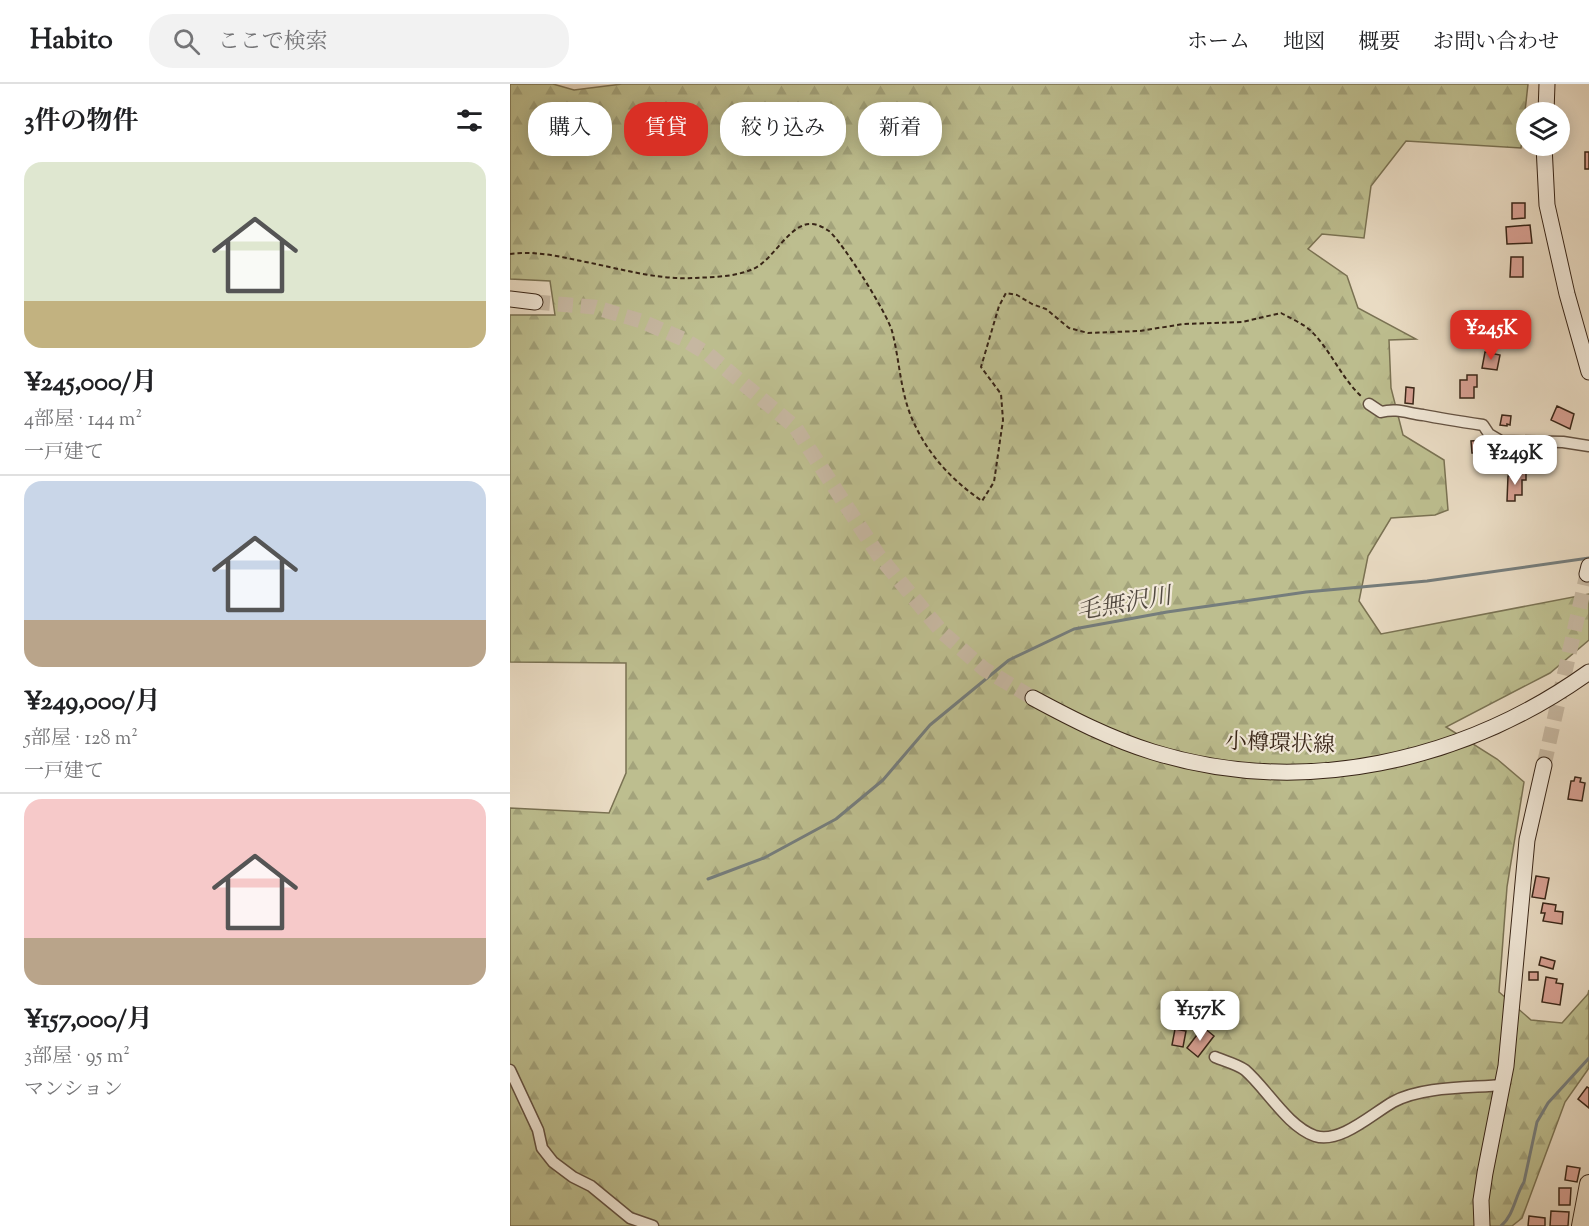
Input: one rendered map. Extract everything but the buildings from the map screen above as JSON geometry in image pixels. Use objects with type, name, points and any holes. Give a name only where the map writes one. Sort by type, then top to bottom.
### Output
[{"type":"main road","points":[[1584,1215],[1589,1184]]},
{"type":"street","points":[[1546,102],[1547,84]]},
{"type":"street","points":[[1544,156],[1547,205],[1567,294],[1585,351],[1589,372]]},
{"type":"street","points":[[510,299],[535,302]]},
{"type":"street","points":[[1370,404],[1381,412],[1392,409],[1404,410],[1418,415],[1483,425],[1489,434],[1501,441],[1563,442],[1589,446]]},
{"type":"street","name":"小樽環状線","points":[[1033,698],[1095,731],[1153,752],[1207,765],[1265,772],[1321,772],[1367,766],[1417,755],[1466,740],[1521,714],[1589,672]]},
{"type":"street","points":[[1482,1226],[1481,1200],[1485,1173],[1506,1066],[1527,840],[1544,765]]},
{"type":"street","points":[[1215,1057],[1244,1068],[1288,1117],[1306,1131],[1326,1137],[1338,1136],[1408,1096],[1443,1089],[1502,1085]]},
{"type":"street","points":[[510,1070],[538,1130],[542,1148],[553,1162],[573,1177],[591,1186],[630,1218],[653,1226]]},
{"type":"path","points":[[510,254],[548,255],[647,273],[692,278],[736,274],[754,269],[797,228],[804,224],[820,226],[839,242],[865,281],[891,328],[906,405],[924,443],[955,481],[982,501],[994,483],[1004,420],[1001,394],[981,367],[999,306],[1006,293],[1017,295],[1046,309],[1070,328],[1088,333],[1140,332],[1183,324],[1242,322],[1281,313],[1308,328],[1320,341],[1354,390],[1370,404]]},
{"type":"green space","points":[[510,84],[553,84],[574,90],[622,84],[1528,84],[1526,102],[1516,102],[1516,148],[1406,141],[1371,186],[1364,238],[1322,234],[1308,249],[1347,276],[1358,308],[1416,339],[1389,340],[1391,388],[1403,435],[1444,460],[1448,510],[1435,515],[1391,518],[1368,556],[1359,601],[1381,634],[1589,594],[1589,640],[1550,673],[1446,727],[1497,759],[1524,782],[1507,887],[1499,992],[1531,1020],[1562,1023],[1589,990],[1589,1068],[1565,1102],[1522,1218],[1512,1226],[510,1226],[510,808],[609,813],[626,773],[626,663],[510,662],[510,315],[555,315],[550,281],[510,279]]},
{"type":"waterway","name":"毛無沢川","points":[[708,879],[764,858],[836,819],[883,780],[930,725],[1009,660],[1074,629],[1167,612],[1306,592],[1427,581],[1589,558]]},
{"type":"waterway","points":[[1501,1226],[1512,1211],[1524,1182],[1537,1122],[1548,1103],[1589,1058]]},
{"type":"tunnel","points":[[535,302],[594,307],[641,321],[683,339],[708,354],[795,427],[879,556],[942,632],[984,669],[1033,698]]},
{"type":"tunnel","points":[[1544,765],[1587,574]]}]
